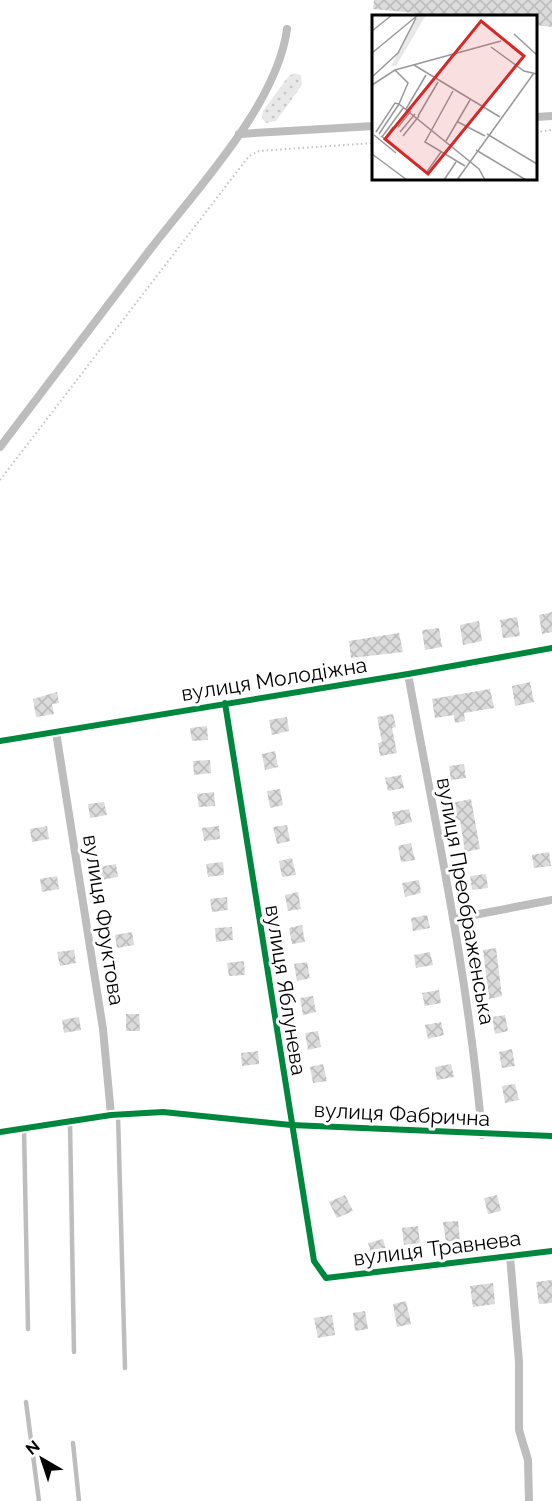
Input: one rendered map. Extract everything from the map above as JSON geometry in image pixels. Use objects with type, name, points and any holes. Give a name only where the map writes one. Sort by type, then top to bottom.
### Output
[{"type":"street","points":[[0,447],[239,134],[275,75],[283,52],[287,29]]},
{"type":"street","points":[[537,117],[552,116]]},
{"type":"street","points":[[239,134],[372,126]]},
{"type":"street","name":"вулиця Молодіжна","points":[[0,741],[552,648]]},
{"type":"street","name":"вулиця Преображенська","points":[[408,674],[453,919],[477,1074],[482,1135]]},
{"type":"street","name":"вулиця Яблунева","points":[[225,703],[314,1261],[326,1278]]},
{"type":"street","name":"вулиця Фруктова","points":[[56,732],[115,1115]]},
{"type":"street","points":[[453,919],[552,900]]},
{"type":"street","name":"вулиця Фабрична","points":[[0,1132],[115,1115],[163,1112],[291,1125],[482,1135],[552,1136]]},
{"type":"street","name":"вулиця Травнева","points":[[326,1278],[552,1251]]},
{"type":"street","points":[[510,1256],[519,1362],[519,1430],[528,1460],[529,1501]]},
{"type":"lane","points":[[115,1115],[125,1368]]},
{"type":"lane","points":[[70,1122],[74,1352]]},
{"type":"lane","points":[[24,1129],[28,1329]]},
{"type":"lane","points":[[26,1402],[39,1501]]},
{"type":"lane","points":[[74,1443],[79,1501]]},
{"type":"path","points":[[537,132],[552,130]]},
{"type":"path","points":[[0,480],[249,156],[259,151],[372,143]]},
{"type":"shaded area","points":[[294,73],[301,75],[302,85],[276,121],[266,123],[262,118],[263,111],[288,77]]},
{"type":"building","points":[[374,0],[552,0],[552,27],[537,25],[537,15],[413,15],[414,13],[373,9]]},
{"type":"building","points":[[552,612],[552,632],[542,634],[539,615]]},
{"type":"building","points":[[517,617],[520,636],[503,638],[500,620]]},
{"type":"building","points":[[479,621],[482,641],[463,645],[460,625]]},
{"type":"building","points":[[439,628],[442,647],[425,650],[422,630]]},
{"type":"building","points":[[399,633],[403,652],[351,658],[349,641]]},
{"type":"building","points":[[530,682],[534,702],[515,706],[512,686]]},
{"type":"building","points":[[490,689],[494,708],[464,713],[465,721],[455,723],[454,715],[435,718],[432,699]]},
{"type":"building","points":[[57,692],[59,703],[52,704],[54,714],[36,717],[33,699]]},
{"type":"building","points":[[393,714],[396,727],[392,728],[397,753],[380,756],[378,743],[382,742],[377,717]]},
{"type":"building","points":[[287,717],[289,731],[272,735],[269,720]]},
{"type":"building","points":[[207,726],[208,740],[192,741],[190,728]]},
{"type":"building","points":[[275,751],[278,767],[265,770],[262,754]]},
{"type":"building","points":[[210,760],[211,773],[194,775],[193,761]]},
{"type":"building","points":[[464,764],[466,778],[451,780],[449,766]]},
{"type":"building","points":[[401,775],[404,788],[388,791],[385,778]]},
{"type":"building","points":[[280,789],[283,805],[270,808],[267,791]]},
{"type":"building","points":[[214,792],[215,806],[199,807],[197,794]]},
{"type":"building","points":[[471,799],[480,849],[465,852],[460,820],[456,821],[452,803]]},
{"type":"building","points":[[104,802],[107,815],[90,818],[88,804]]},
{"type":"building","points":[[409,809],[412,822],[395,826],[392,812]]},
{"type":"building","points":[[287,825],[290,841],[277,844],[273,827]]},
{"type":"building","points":[[47,826],[49,839],[32,842],[30,829]]},
{"type":"building","points":[[219,826],[220,839],[204,841],[202,828]]},
{"type":"building","points":[[411,843],[415,860],[401,862],[398,846]]},
{"type":"building","points":[[549,852],[551,866],[534,868],[532,855]]},
{"type":"building","points":[[292,858],[296,875],[282,877],[279,861]]},
{"type":"building","points":[[223,862],[224,875],[208,877],[206,864]]},
{"type":"building","points":[[116,864],[118,877],[101,880],[99,867]]},
{"type":"building","points":[[486,874],[488,888],[472,890],[470,876]]},
{"type":"building","points":[[57,876],[59,889],[42,892],[40,879]]},
{"type":"building","points":[[419,880],[421,893],[405,897],[402,883]]},
{"type":"building","points":[[298,892],[301,909],[288,911],[285,895]]},
{"type":"building","points":[[227,897],[228,910],[212,912],[210,899]]},
{"type":"building","points":[[427,915],[430,928],[413,931],[411,918]]},
{"type":"building","points":[[302,925],[305,942],[292,944],[289,928]]},
{"type":"building","points":[[232,927],[233,940],[216,942],[215,928]]},
{"type":"building","points":[[132,932],[134,945],[117,948],[115,935]]},
{"type":"building","points":[[496,948],[502,996],[489,999],[483,950]]},
{"type":"building","points":[[74,950],[76,963],[60,966],[57,952]]},
{"type":"building","points":[[430,952],[433,965],[416,968],[414,955]]},
{"type":"building","points":[[244,961],[245,975],[229,976],[227,963]]},
{"type":"building","points":[[307,962],[310,978],[297,981],[294,964]]},
{"type":"building","points":[[439,990],[441,1003],[425,1006],[422,993]]},
{"type":"building","points":[[313,996],[316,1012],[303,1015],[300,998]]},
{"type":"building","points":[[126,1014],[139,1014],[140,1031],[126,1031]]},
{"type":"building","points":[[505,1015],[508,1031],[495,1034],[492,1017]]},
{"type":"building","points":[[79,1017],[81,1030],[64,1033],[62,1020]]},
{"type":"building","points":[[441,1022],[444,1035],[428,1039],[425,1025]]},
{"type":"building","points":[[318,1031],[321,1047],[308,1050],[305,1033]]},
{"type":"building","points":[[512,1049],[515,1066],[502,1068],[499,1052]]},
{"type":"building","points":[[258,1051],[259,1064],[242,1066],[241,1053]]},
{"type":"building","points":[[323,1064],[327,1081],[313,1083],[310,1067]]},
{"type":"building","points":[[451,1064],[454,1077],[437,1080],[435,1067]]},
{"type":"building","points":[[515,1084],[519,1100],[505,1103],[502,1086]]},
{"type":"building","points":[[345,1195],[353,1211],[337,1218],[329,1202]]},
{"type":"building","points":[[497,1195],[501,1211],[488,1214],[484,1198]]},
{"type":"building","points":[[458,1221],[460,1240],[446,1242],[443,1222]]},
{"type":"building","points":[[418,1226],[420,1243],[404,1245],[402,1228]]},
{"type":"building","points":[[383,1239],[388,1257],[374,1261],[368,1243]]},
{"type":"building","points":[[552,1280],[552,1303],[539,1304],[536,1282]]},
{"type":"building","points":[[493,1283],[495,1304],[473,1307],[470,1286]]},
{"type":"building","points":[[406,1301],[411,1324],[397,1327],[393,1304]]},
{"type":"building","points":[[365,1311],[368,1329],[355,1331],[353,1313]]},
{"type":"building","points":[[332,1315],[335,1335],[318,1338],[314,1318]]},
{"type":"cycle path","points":[[0,741],[552,648]]},
{"type":"cycle path","points":[[225,703],[314,1261],[326,1278],[552,1251]]},
{"type":"cycle path","points":[[0,1132],[111,1115],[163,1112],[291,1125],[552,1136]]}]
